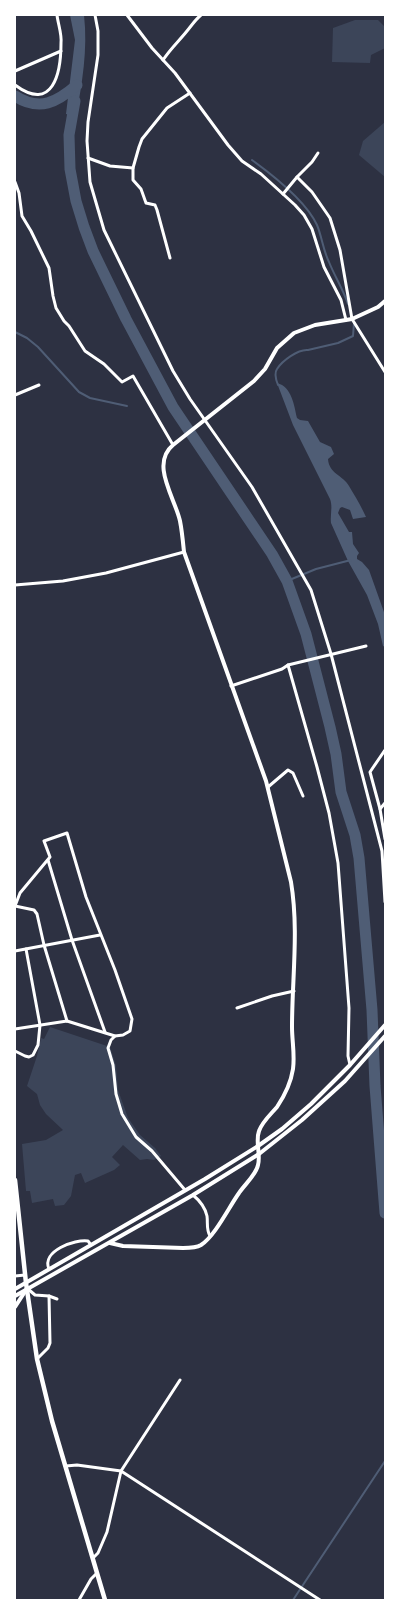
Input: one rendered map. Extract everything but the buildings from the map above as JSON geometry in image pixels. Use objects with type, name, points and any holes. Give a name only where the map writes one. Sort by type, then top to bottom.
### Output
[{"type":"main road","points":[[15,1180],[26,1283],[38,1358],[52,1421],[105,1600]]},
{"type":"street","points":[[15,85],[25,92],[38,95],[48,92],[55,81],[62,40],[57,15]]},
{"type":"street","points":[[94,15],[98,31],[98,55],[88,122],[88,158],[90,182],[104,230],[174,371],[190,399],[252,487],[312,590],[332,654],[382,851],[385,902]]},
{"type":"street","points":[[127,15],[190,93],[228,144],[238,155],[284,194],[304,215],[312,229],[319,256],[341,300],[346,320]]},
{"type":"street","points":[[163,60],[173,45],[188,30],[192,22],[201,15]]},
{"type":"street","points":[[15,71],[61,51]]},
{"type":"street","points":[[170,258],[155,205],[146,203],[141,190],[134,180],[133,168],[142,139],[167,108],[190,93]]},
{"type":"street","points":[[284,194],[318,153]]},
{"type":"street","points":[[88,158],[110,166],[133,168]]},
{"type":"street","points":[[297,177],[312,192],[330,218],[340,250],[352,319],[385,372]]},
{"type":"street","points":[[15,182],[19,193],[22,216],[49,268],[54,304],[64,321],[85,351],[104,364],[122,382],[133,376],[173,445]]},
{"type":"street","points":[[110,1243],[123,1246],[192,1248],[201,1245],[210,1236],[256,1170],[259,1163],[258,1133],[286,1092],[293,1070],[294,1059],[292,1027],[294,899],[288,869],[267,787],[184,552],[180,520],[165,475],[164,458],[167,450],[260,376],[277,348],[294,334],[315,325],[352,319],[378,307],[385,301]]},
{"type":"street","points":[[15,395],[39,386]]},
{"type":"street","points":[[15,585],[63,581],[106,573],[184,552]]},
{"type":"street","points":[[231,686],[288,665],[366,646]]},
{"type":"street","points":[[288,665],[329,813],[338,863],[349,1008],[348,1056],[350,1065]]},
{"type":"street","points":[[385,750],[370,772],[380,809],[385,839]]},
{"type":"street","points":[[267,787],[288,770],[293,773],[303,796]]},
{"type":"street","points":[[380,809],[385,803]]},
{"type":"street","points":[[15,1029],[67,1021],[115,1036],[123,1035],[130,1031],[132,1020],[115,970],[86,897],[67,833],[44,841],[50,857],[20,893],[15,906],[34,910],[37,914],[44,945],[67,1021]]},
{"type":"street","points":[[48,860],[72,940],[105,1033]]},
{"type":"street","points":[[15,951],[100,935]]},
{"type":"street","points":[[15,1051],[29,1057],[33,1055],[38,1045],[40,1025],[26,949]]},
{"type":"street","points":[[237,1008],[294,991]]},
{"type":"street","points":[[15,1289],[205,1179],[258,1146],[303,1111],[350,1065],[385,1025]]},
{"type":"street","points":[[115,1036],[108,1048],[113,1065],[116,1094],[122,1114],[136,1137],[152,1151],[185,1190]]},
{"type":"street","points":[[15,1296],[110,1243],[259,1154],[302,1120],[345,1081],[385,1036]]},
{"type":"street","points":[[193,1194],[206,1214],[207,1232],[210,1236]]},
{"type":"street","points":[[49,1268],[46,1264],[47,1260],[64,1245],[88,1240],[91,1245]]},
{"type":"street","points":[[15,1276],[25,1275]]},
{"type":"street","points":[[27,1289],[35,1295],[49,1296],[56,1299]]},
{"type":"street","points":[[15,1307],[27,1289]]},
{"type":"street","points":[[38,1358],[48,1348],[50,1343],[49,1296]]},
{"type":"street","points":[[93,1558],[98,1552],[107,1532],[122,1471],[180,1380]]},
{"type":"street","points":[[66,1466],[122,1471],[320,1600]]},
{"type":"street","points":[[79,1600],[91,1579],[97,1573]]},
{"type":"shaded area","points":[[70,15],[84,15],[85,28],[84,66],[76,117],[66,114],[75,40]]},
{"type":"shaded area","points":[[355,20],[378,20],[385,27],[385,48],[371,55],[370,63],[332,62],[333,28]]},
{"type":"shaded area","points":[[385,122],[385,177],[359,155],[363,141]]},
{"type":"shaded area","points":[[277,383],[289,392],[297,418],[308,421],[320,442],[331,447],[334,454],[328,459],[331,468],[346,482],[366,517],[353,519],[350,510],[342,507],[338,513],[349,532],[352,532],[353,544],[359,553],[357,559],[369,570],[385,615],[385,647],[383,646],[378,624],[367,595],[348,561],[331,523],[330,499],[293,425]]},
{"type":"shaded area","points":[[50,1027],[110,1047],[116,1066],[118,1090],[128,1118],[140,1135],[161,1156],[154,1160],[140,1160],[123,1145],[112,1157],[120,1165],[114,1170],[85,1183],[81,1173],[75,1175],[71,1196],[64,1205],[55,1206],[53,1199],[32,1203],[30,1191],[26,1191],[22,1144],[46,1140],[63,1130],[46,1114],[40,1105],[37,1094],[27,1086],[41,1038],[44,1039]]},
{"type":"waterway","points":[[15,96],[32,103],[48,103],[77,85]]},
{"type":"waterway","points":[[75,101],[69,135],[70,169],[76,201],[93,251],[126,319],[173,407],[272,554],[287,581],[306,634],[336,754],[341,792],[355,835],[359,858],[372,1010],[375,1086],[385,1213]]},
{"type":"waterway","points":[[252,160],[289,190],[312,216],[319,230],[327,257],[348,304]]},
{"type":"waterway","points":[[278,385],[276,371],[286,359],[300,351],[338,343],[353,336],[354,323]]},
{"type":"waterway","points":[[15,332],[27,338],[38,347],[79,392],[90,398],[127,406]]},
{"type":"waterway","points":[[287,581],[316,569],[351,560]]},
{"type":"waterway","points":[[293,1600],[385,1461]]}]
